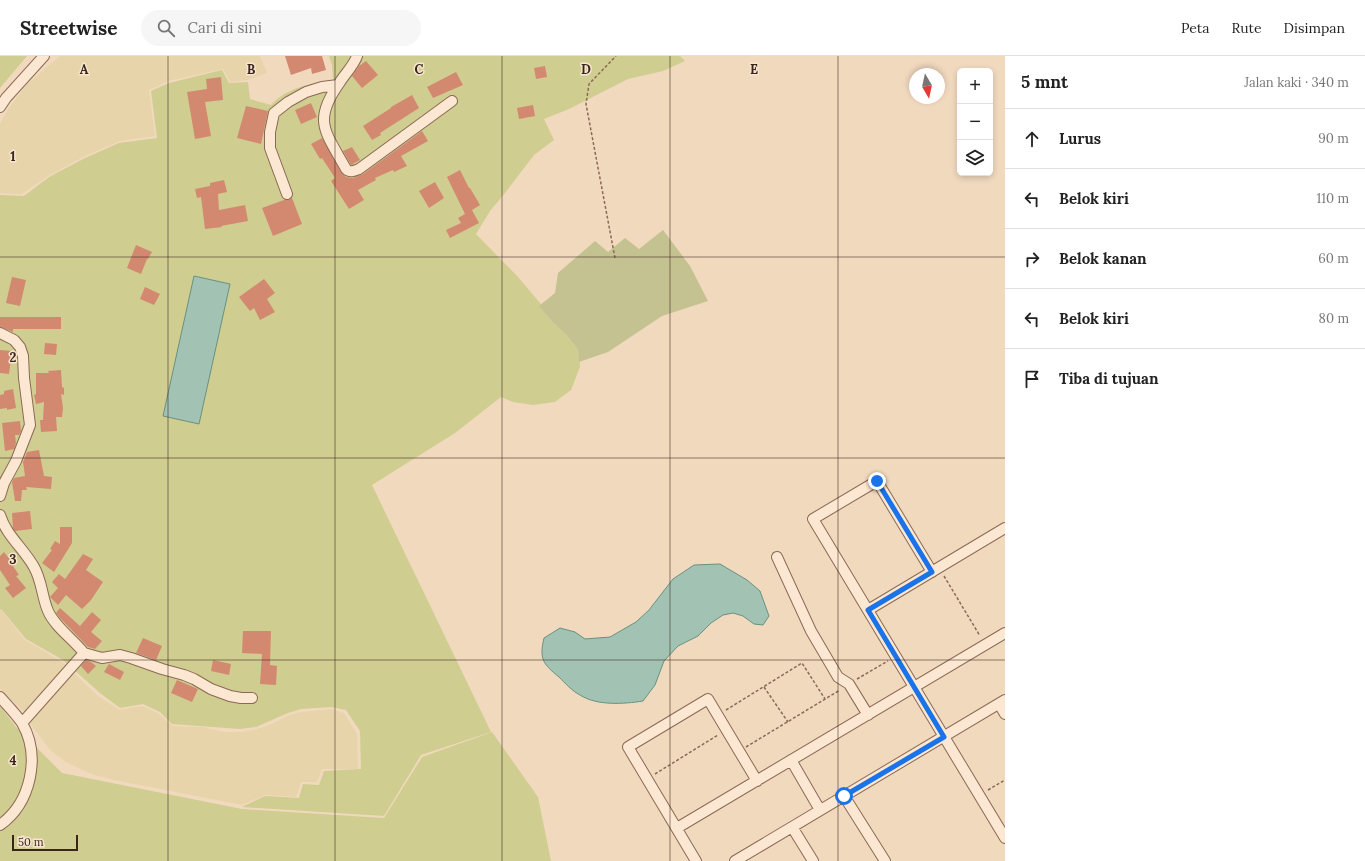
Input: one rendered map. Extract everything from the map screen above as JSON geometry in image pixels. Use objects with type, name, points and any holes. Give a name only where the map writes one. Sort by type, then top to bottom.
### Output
[{"type":"street","points":[[0,107],[6,98],[44,56]]},
{"type":"street","points":[[357,56],[329,99],[323,119],[329,140],[348,171],[359,169],[452,102]]},
{"type":"street","points":[[287,194],[270,148],[270,132],[274,113],[288,102],[306,92],[322,86],[338,85]]},
{"type":"street","points":[[0,333],[14,340],[20,347],[23,356],[24,378],[30,414],[30,425],[16,461],[4,483],[0,496]]},
{"type":"street","points":[[935,570],[877,481],[814,519],[1005,838]]},
{"type":"street","points":[[0,515],[11,535],[35,568],[49,613],[57,625],[84,653],[102,658],[120,655],[184,675],[211,689],[230,696],[252,698]]},
{"type":"street","points":[[868,610],[1005,528]]},
{"type":"street","points":[[777,557],[812,631],[838,677],[849,684],[868,714]]},
{"type":"street","points":[[677,828],[1005,633]]},
{"type":"street","points":[[22,723],[84,653]]},
{"type":"street","points":[[0,697],[22,723],[31,750],[32,762],[29,780],[24,795],[16,809],[5,822],[0,825]]},
{"type":"street","points":[[696,861],[628,747],[708,699],[757,780]]},
{"type":"street","points":[[735,861],[1002,702],[1005,714]]},
{"type":"street","points":[[791,760],[820,810]]},
{"type":"street","points":[[844,796],[886,861]]},
{"type":"street","points":[[792,827],[813,861]]},
{"type":"path","points":[[614,258],[586,104],[589,84],[616,56]]},
{"type":"path","points":[[935,570],[986,645]]},
{"type":"path","points":[[740,751],[896,656]]},
{"type":"path","points":[[718,715],[802,663],[825,699]]},
{"type":"path","points":[[764,686],[788,722]]},
{"type":"path","points":[[647,779],[727,730]]},
{"type":"path","points":[[979,795],[1005,780]]},
{"type":"shaded area","points":[[0,56],[27,56],[0,88]]},
{"type":"shaded area","points":[[60,56],[260,56],[267,73],[248,80],[230,82],[223,69],[168,81],[149,90],[155,136],[120,141],[85,156],[48,176],[22,194],[0,193],[0,124],[8,109],[27,84]]},
{"type":"shaded area","points":[[329,56],[680,56],[685,61],[663,71],[628,79],[569,109],[544,119],[554,140],[534,155],[490,211],[476,234],[518,277],[568,334],[579,349],[580,367],[571,390],[555,402],[533,405],[513,402],[501,397],[455,433],[372,485],[491,732],[421,755],[384,816],[242,807],[265,796],[299,798],[303,784],[319,785],[324,771],[361,769],[360,731],[346,710],[331,707],[301,709],[256,727],[240,729],[172,724],[160,712],[143,704],[120,708],[100,693],[63,660],[26,639],[1,609],[0,610],[0,195],[24,196],[49,177],[85,158],[119,143],[157,138],[151,91],[169,83],[222,70],[229,83],[248,82],[250,99],[271,105],[291,90],[333,80],[332,65]]},
{"type":"shaded area","points":[[663,230],[690,266],[708,301],[662,316],[608,352],[579,362],[578,349],[567,335],[539,306],[555,293],[558,273],[595,241],[608,252],[625,238],[639,249]]},
{"type":"shaded area","points":[[194,276],[230,284],[199,424],[163,416]]},
{"type":"shaded area","points":[[720,564],[747,580],[760,591],[769,616],[763,625],[754,624],[743,616],[733,613],[723,615],[711,623],[698,636],[678,646],[664,661],[655,685],[643,701],[628,703],[602,703],[587,699],[571,689],[546,664],[542,656],[544,638],[560,628],[575,632],[585,639],[610,637],[636,622],[649,610],[673,579],[694,565]]},
{"type":"shaded area","points":[[0,610],[25,640],[62,662],[97,695],[119,710],[142,706],[158,713],[172,726],[203,727],[224,732],[241,732],[258,729],[289,715],[302,712],[331,709],[344,713],[357,734],[358,769],[322,769],[317,782],[301,782],[296,797],[265,795],[242,805],[114,780],[91,774],[66,762],[50,750],[34,729],[23,711],[0,689]]},
{"type":"shaded area","points":[[0,706],[16,727],[62,773],[242,809],[384,818],[422,757],[492,732],[538,797],[551,861],[0,861]]},
{"type":"building","points":[[285,56],[322,56],[326,70],[312,74],[311,68],[291,75]]},
{"type":"building","points":[[366,61],[378,75],[362,88],[352,76],[359,66]]},
{"type":"building","points":[[545,66],[547,77],[536,79],[534,68]]},
{"type":"building","points":[[456,72],[463,85],[433,98],[427,87]]},
{"type":"building","points":[[221,77],[223,100],[205,102],[211,136],[195,139],[187,92],[207,89],[206,79]]},
{"type":"building","points":[[412,95],[419,108],[380,133],[381,135],[372,140],[363,126]]},
{"type":"building","points":[[311,103],[317,117],[301,124],[295,110]]},
{"type":"building","points":[[533,105],[535,116],[519,119],[517,108]]},
{"type":"building","points":[[246,106],[268,111],[261,144],[237,138]]},
{"type":"building","points":[[422,131],[428,141],[401,156],[407,166],[375,178],[376,180],[358,190],[364,200],[349,209],[331,181],[335,178],[322,158],[320,159],[311,144],[322,138],[341,172],[346,177],[353,178],[363,174]]},
{"type":"building","points":[[352,147],[360,160],[351,165],[343,151]]},
{"type":"building","points":[[460,170],[480,205],[472,210],[479,223],[450,238],[446,230],[461,223],[458,218],[465,214],[447,177]]},
{"type":"building","points":[[224,180],[227,192],[218,194],[219,210],[245,205],[248,221],[205,229],[201,197],[197,198],[195,189],[210,186],[210,183]]},
{"type":"building","points":[[435,182],[444,198],[429,208],[419,191]]},
{"type":"building","points":[[292,198],[302,224],[273,236],[262,208]]},
{"type":"building","points":[[136,245],[152,252],[147,259],[141,274],[127,268]]},
{"type":"building","points":[[12,277],[26,280],[20,306],[6,303]]},
{"type":"building","points":[[264,279],[275,293],[267,299],[275,312],[260,320],[254,308],[250,311],[239,297]]},
{"type":"building","points":[[145,287],[160,294],[154,305],[140,299]]},
{"type":"building","points":[[0,317],[61,317],[61,329],[13,329],[13,332],[0,327]]},
{"type":"building","points":[[45,343],[57,344],[56,355],[44,354]]},
{"type":"building","points":[[0,350],[12,351],[9,374],[0,373]]},
{"type":"building","points":[[61,370],[62,387],[64,388],[64,395],[61,394],[63,408],[62,417],[56,417],[57,431],[41,432],[40,420],[43,420],[44,402],[36,404],[34,395],[36,394],[36,373],[49,373],[48,371]]},
{"type":"building","points":[[13,389],[16,408],[7,410],[7,408],[0,409],[0,395],[4,394],[4,391]]},
{"type":"building","points":[[20,421],[21,431],[19,435],[15,435],[16,443],[14,449],[5,451],[2,423]]},
{"type":"building","points":[[39,450],[44,476],[52,477],[51,489],[26,487],[27,490],[22,490],[21,501],[15,501],[12,482],[14,478],[25,476],[23,462],[27,452]]},
{"type":"building","points":[[30,511],[32,529],[15,531],[13,528],[12,513]]},
{"type":"building","points":[[60,527],[72,527],[72,543],[54,572],[42,563],[52,550],[50,549],[55,541],[60,544]]},
{"type":"building","points":[[4,552],[14,565],[13,566],[19,575],[16,576],[26,588],[13,598],[5,588],[10,585],[0,570],[0,556]]},
{"type":"building","points":[[83,554],[93,559],[86,570],[103,582],[91,600],[82,609],[66,595],[58,605],[50,597],[58,588],[52,582],[59,574],[65,579]]},
{"type":"building","points":[[60,608],[80,626],[92,612],[101,620],[91,632],[102,641],[95,649],[88,647],[60,618],[56,613]]},
{"type":"building","points":[[243,631],[271,631],[270,665],[277,666],[276,685],[260,684],[262,654],[242,653]]},
{"type":"building","points":[[143,638],[162,646],[156,660],[136,653]]},
{"type":"building","points":[[86,660],[96,666],[88,674],[81,666]]},
{"type":"building","points":[[213,660],[231,664],[229,675],[211,671]]},
{"type":"building","points":[[109,664],[124,672],[120,680],[104,672]]},
{"type":"building","points":[[177,680],[198,689],[192,702],[171,693]]},
{"type":"route","points":[[844,796],[944,737],[868,610],[932,572],[877,481]]}]
